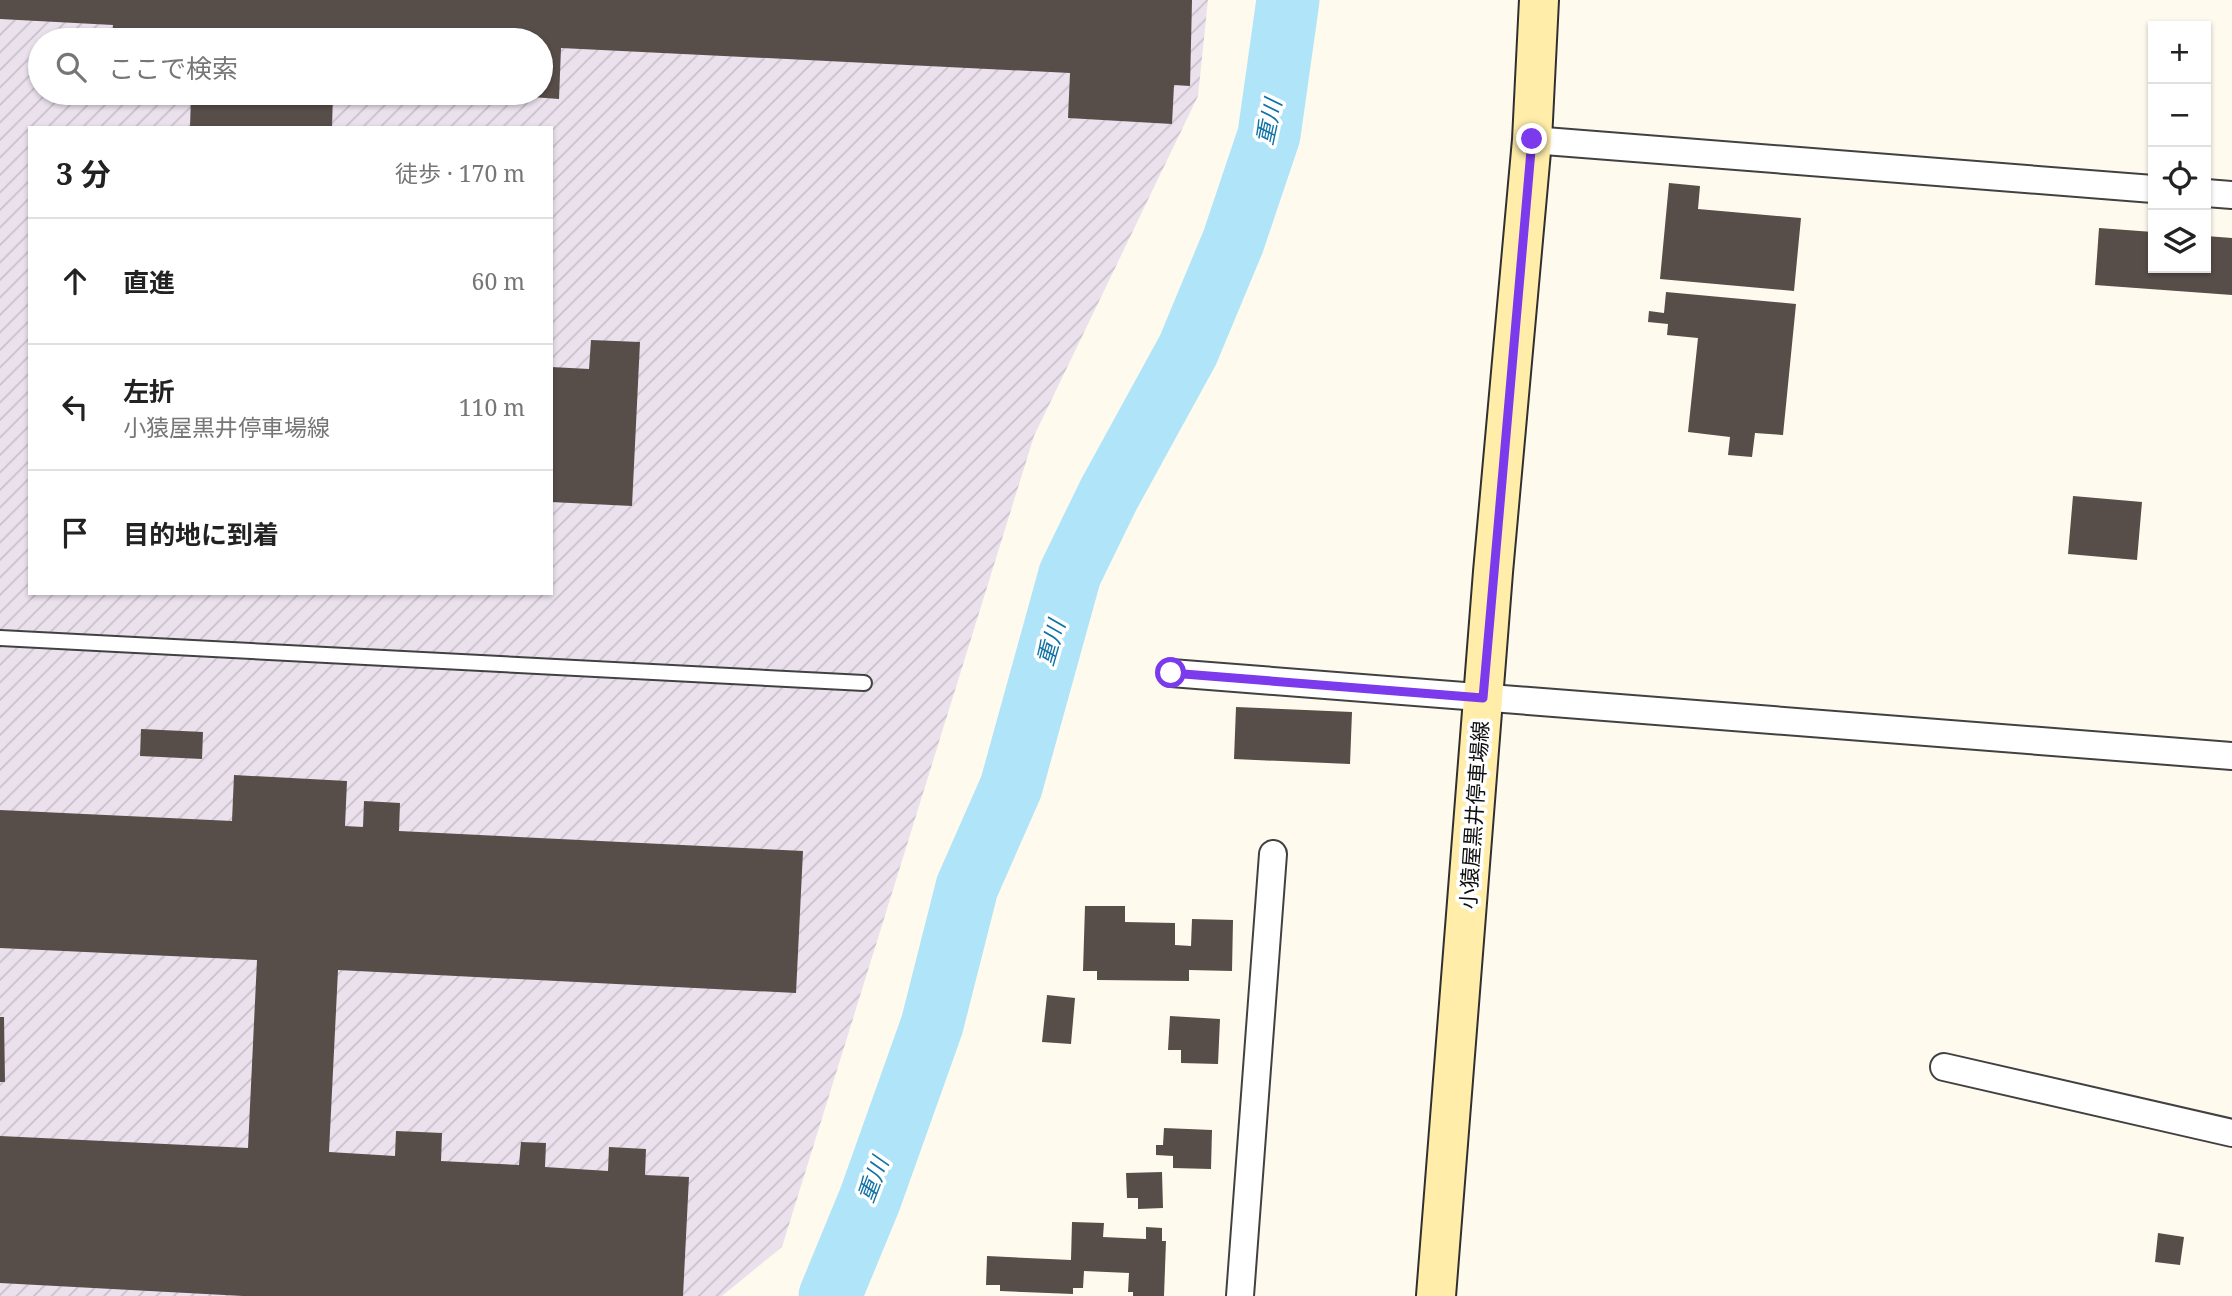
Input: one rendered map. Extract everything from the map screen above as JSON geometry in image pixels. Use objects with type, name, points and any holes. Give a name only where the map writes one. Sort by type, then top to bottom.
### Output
[{"type":"main road","name":"小猿屋黒井停車場線","points":[[1436,1296],[1483,698],[1532,139],[1539,0]]},
{"type":"street","points":[[1532,139],[2148,189]]},
{"type":"street","points":[[2211,193],[2232,195]]},
{"type":"street","points":[[1171,673],[2232,756]]},
{"type":"street","points":[[1240,1296],[1273,854]]},
{"type":"street","points":[[1944,1067],[2232,1133]]},
{"type":"lane","points":[[0,638],[864,683]]},
{"type":"shaded area","points":[[0,0],[1208,0],[1198,96],[1034,436],[782,1247],[722,1296],[0,1296]]},
{"type":"building","points":[[0,0],[1192,0],[1190,86],[1174,85],[1172,124],[1068,118],[1070,73],[561,48],[559,99],[553,99],[553,28],[113,28],[113,25],[0,19]]},
{"type":"building","points":[[191,105],[333,105],[332,126],[190,126]]},
{"type":"building","points":[[1669,183],[1700,186],[1698,209],[1801,218],[1794,291],[1660,279]]},
{"type":"building","points":[[2099,228],[2148,232],[2148,273],[2211,273],[2211,236],[2232,238],[2232,295],[2095,285]]},
{"type":"building","points":[[1666,292],[1796,304],[1783,435],[1755,433],[1752,457],[1728,455],[1730,437],[1688,432],[1698,338],[1667,335],[1668,324],[1648,322],[1649,311],[1664,313]]},
{"type":"building","points":[[591,340],[640,342],[632,506],[553,502],[553,367],[589,369]]},
{"type":"building","points":[[2073,496],[2142,502],[2137,560],[2068,554]]},
{"type":"building","points":[[1236,707],[1352,712],[1350,764],[1234,759]]},
{"type":"building","points":[[141,729],[203,732],[202,759],[140,756]]},
{"type":"building","points":[[234,775],[347,781],[345,826],[363,827],[364,801],[400,803],[399,831],[803,851],[796,993],[338,970],[329,1152],[395,1156],[396,1131],[442,1133],[441,1161],[519,1165],[521,1142],[546,1143],[545,1167],[608,1171],[609,1147],[646,1149],[645,1175],[689,1177],[683,1296],[243,1296],[0,1283],[0,1136],[248,1148],[257,960],[0,948],[0,810],[232,821]]},
{"type":"building","points":[[1085,906],[1125,906],[1125,922],[1175,923],[1175,945],[1191,946],[1192,919],[1233,920],[1232,971],[1189,970],[1189,981],[1097,980],[1097,971],[1083,971]]},
{"type":"building","points":[[1047,995],[1075,998],[1071,1044],[1042,1042]]},
{"type":"building","points":[[1170,1016],[1220,1019],[1218,1064],[1181,1063],[1181,1050],[1168,1050]]},
{"type":"building","points":[[0,1017],[4,1017],[5,1082],[0,1082]]},
{"type":"building","points":[[1164,1128],[1212,1130],[1211,1169],[1173,1168],[1173,1156],[1156,1155],[1156,1145],[1163,1145]]},
{"type":"building","points":[[1162,1172],[1163,1208],[1138,1209],[1138,1198],[1127,1198],[1126,1173]]},
{"type":"building","points":[[1072,1222],[1104,1223],[1103,1237],[1146,1239],[1146,1227],[1162,1228],[1162,1241],[1166,1241],[1164,1296],[1133,1296],[1133,1292],[1128,1292],[1129,1273],[1084,1271],[1083,1288],[1073,1288],[1073,1294],[1000,1291],[1000,1285],[986,1285],[987,1256],[1071,1260]]},
{"type":"building","points":[[2158,1233],[2184,1237],[2180,1265],[2155,1262]]},
{"type":"waterway","name":"重川","points":[[830,1296],[870,1199],[932,1025],[967,887],[1011,787],[1070,574],[1109,494],[1188,350],[1233,242],[1269,135],[1288,0]]},
{"type":"route","points":[[1171,673],[1483,698],[1532,139]]}]
